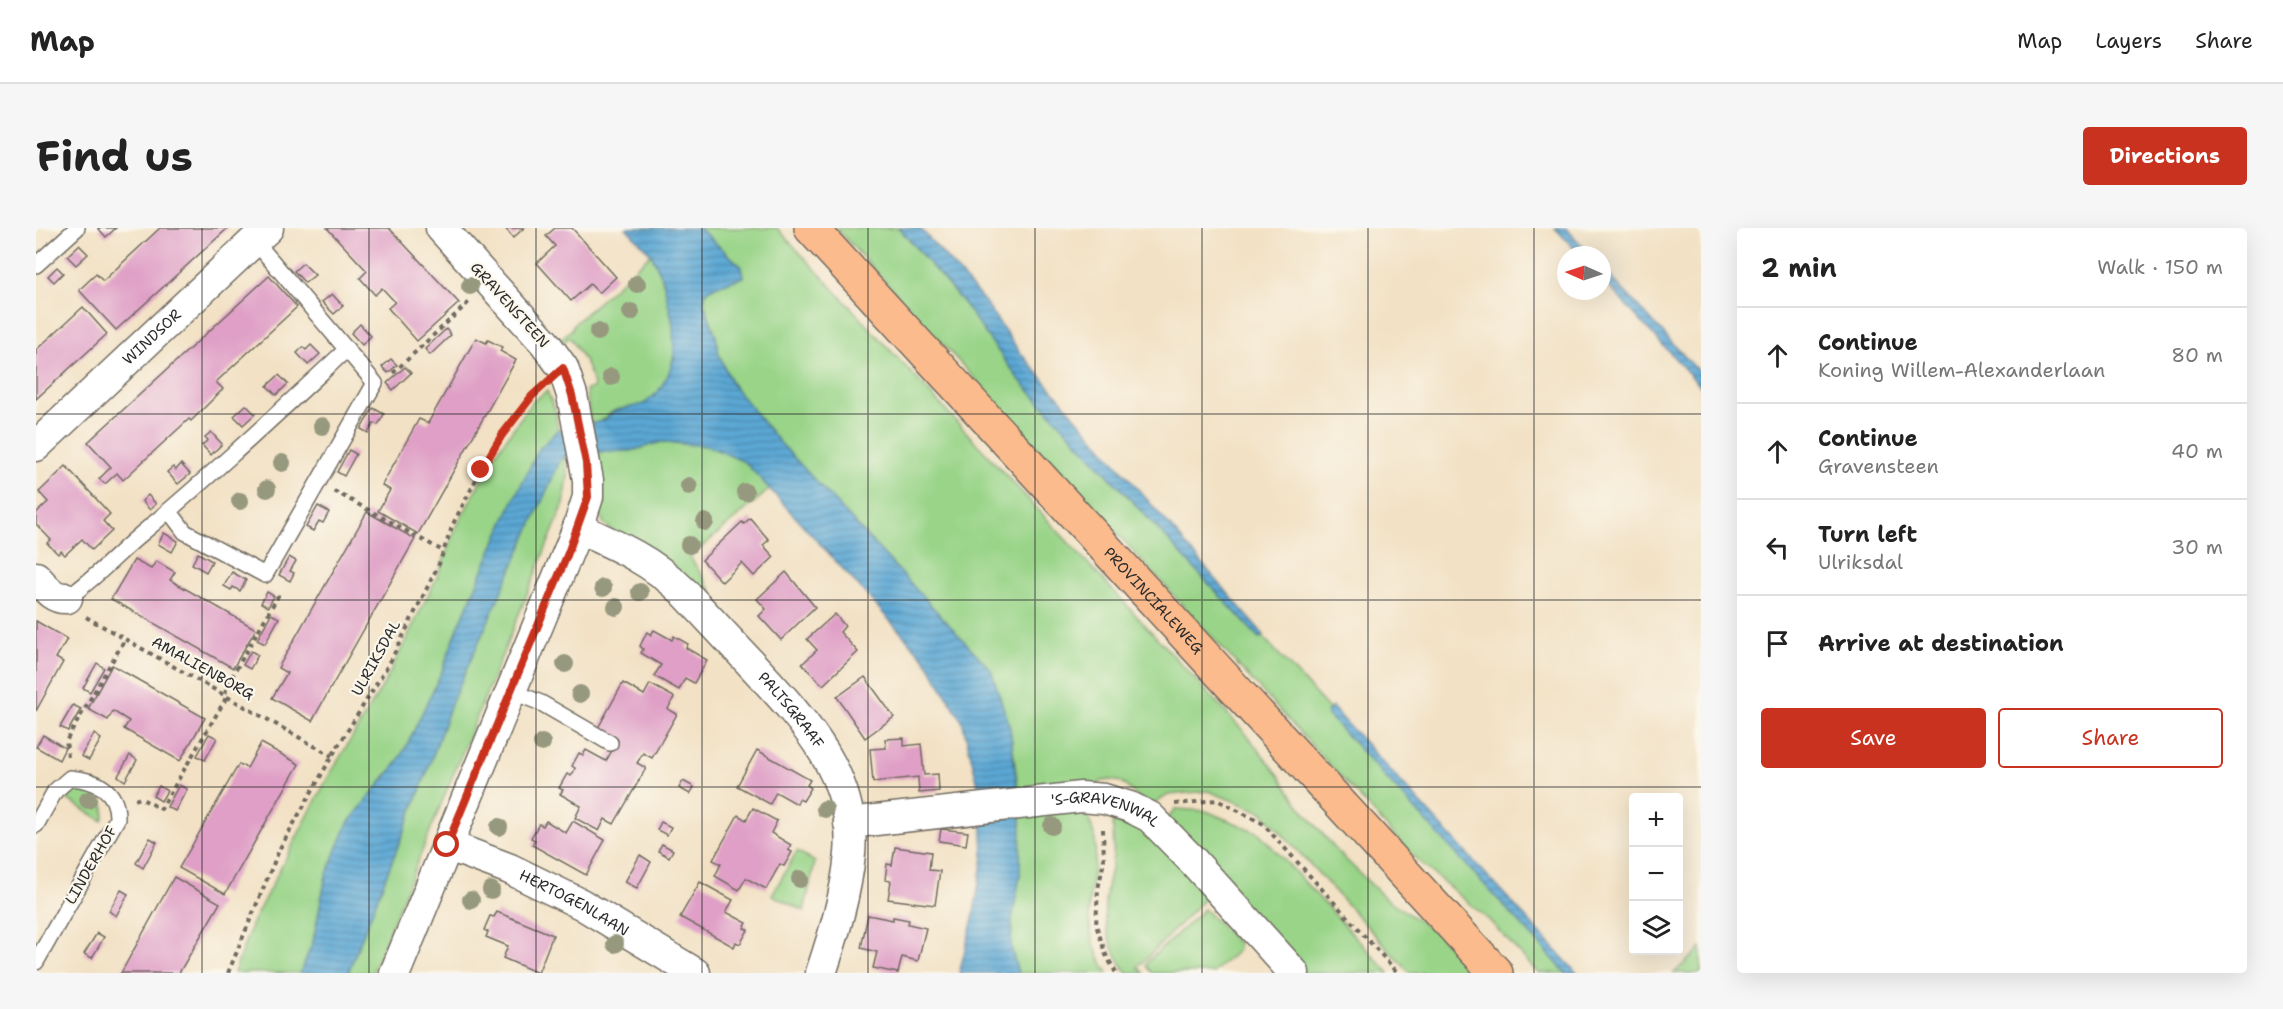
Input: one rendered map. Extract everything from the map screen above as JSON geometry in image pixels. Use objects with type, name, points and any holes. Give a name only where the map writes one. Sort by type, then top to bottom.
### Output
[{"type":"main road","name":"PROVINCIALEWEG","points":[[811,228],[1496,973]]},
{"type":"street","name":"GRAVENSTEEN","points":[[395,973],[578,528],[588,497],[586,463],[563,368],[545,343],[441,228]]},
{"type":"street","name":"WINDSOR","points":[[36,446],[261,234]]},
{"type":"street","name":"PALTSGRAAF","points":[[578,528],[632,553],[664,573],[793,709],[830,761],[843,790],[849,823],[850,853],[839,914],[820,973]]},
{"type":"street","points":[[36,576],[53,595],[58,598],[67,597]]},
{"type":"street","name":"'S-GRAVENWAL","points":[[849,823],[1081,797],[1130,807],[1153,820],[1294,973]]},
{"type":"street","name":"HERTOGENLAAN","points":[[447,845],[510,869],[581,904],[695,973]]},
{"type":"lane","points":[[36,265],[77,228]]},
{"type":"lane","points":[[170,512],[185,532],[265,575],[375,383],[261,234]]},
{"type":"lane","points":[[67,597],[80,589],[138,537],[170,512],[347,349]]},
{"type":"lane","points":[[511,691],[541,703],[610,743]]},
{"type":"lane","points":[[36,825],[55,791],[70,778]]},
{"type":"lane","name":"LINDERHOF","points":[[36,962],[117,819],[117,806],[110,792],[87,779],[70,778]]},
{"type":"path","points":[[375,383],[386,379],[491,283]]},
{"type":"path","name":"ULRIKSDAL","points":[[228,973],[280,848],[332,756],[390,662],[443,551],[453,524],[502,435],[532,396],[563,368]]},
{"type":"path","points":[[318,482],[443,551]]},
{"type":"path","points":[[117,806],[140,798],[161,809],[225,700],[226,687],[278,596],[265,575]]},
{"type":"path","name":"AMALIENBORG","points":[[67,597],[74,610],[332,756]]},
{"type":"path","points":[[70,778],[66,741],[125,639]]},
{"type":"path","points":[[1081,797],[1102,820],[1104,861],[1098,889],[1096,925],[1106,955],[1116,973]]},
{"type":"path","points":[[1153,820],[1164,809],[1178,802],[1217,800],[1262,823],[1398,973]]},
{"type":"green space","points":[[699,228],[777,228],[1246,734],[1278,774],[1298,804],[1336,850],[1384,897],[1439,935],[1473,973],[1410,973],[1262,812],[1208,791],[1168,795],[1150,807],[1121,782],[1111,780],[1102,781],[1092,789],[1019,794],[1010,728],[732,384],[719,355],[716,336],[704,303],[705,294],[711,288],[744,277],[742,267]]},
{"type":"green space","points":[[836,228],[899,228],[964,304],[1017,377],[1259,638],[1262,636],[1329,709],[1327,713],[1566,973],[1538,973],[1489,920],[1417,860]]},
{"type":"green space","points":[[651,254],[666,290],[671,311],[674,353],[670,372],[661,389],[646,403],[618,409],[603,420],[591,424],[586,390],[593,388],[594,385],[586,363],[571,339],[568,338],[563,343],[560,340],[573,328],[572,326]]},
{"type":"green space","points":[[547,391],[555,410],[558,430],[511,505],[442,671],[408,743],[397,763],[383,779],[326,876],[313,942],[300,973],[234,973],[252,923],[327,779],[385,682],[438,575],[455,530],[492,459],[532,402]]},
{"type":"green space","points":[[661,442],[708,446],[745,462],[770,489],[690,557],[712,591],[706,597],[604,524],[598,507],[597,452],[631,451]]},
{"type":"green space","points":[[564,458],[568,476],[564,504],[372,973],[348,973],[426,775],[451,704],[557,466]]},
{"type":"green space","points":[[90,789],[103,802],[102,821],[67,799],[74,790]]},
{"type":"green space","points":[[1082,808],[1090,821],[1095,845],[1089,907],[1091,933],[1099,958],[1108,973],[1018,973],[1011,948],[1012,919],[1020,876],[1020,813]]},
{"type":"green space","points":[[1177,809],[1206,811],[1259,833],[1389,973],[1304,973],[1164,822]]},
{"type":"green space","points":[[1114,813],[1145,822],[1252,939],[1246,944],[1205,898],[1138,967],[1144,973],[1127,973],[1108,935],[1105,915],[1106,893],[1112,865]]},
{"type":"green space","points":[[797,851],[815,862],[804,911],[772,895]]},
{"type":"green space","points":[[1204,909],[1238,943],[1238,950],[1213,973],[1152,973],[1146,966],[1147,962]]},
{"type":"green space","points":[[1701,948],[1701,973],[1674,973]]},
{"type":"water","points":[[626,228],[699,228],[742,267],[744,277],[711,288],[705,294],[704,303],[716,336],[719,355],[732,384],[775,437],[991,670],[1010,728],[1021,820],[1020,876],[1012,919],[1011,948],[1018,973],[959,973],[973,919],[983,856],[980,792],[962,721],[925,659],[745,462],[708,446],[661,442],[631,451],[597,452],[561,459],[451,704],[426,775],[348,973],[300,973],[313,942],[326,876],[348,823],[397,763],[408,743],[442,671],[511,505],[539,449],[557,431],[603,421],[614,411],[644,404],[658,392],[668,375],[674,358],[673,324],[663,280],[651,254]]},
{"type":"water","points":[[899,228],[920,228],[984,301],[1019,351],[1264,635],[1259,638],[1017,377],[964,304]]},
{"type":"water","points":[[1555,228],[1566,228],[1583,246],[1572,246]]},
{"type":"water","points":[[1611,277],[1701,374],[1701,387],[1611,289]]},
{"type":"water","points":[[1332,707],[1577,973],[1566,973],[1326,713]]},
{"type":"building","points":[[98,228],[116,228],[106,237]]},
{"type":"building","points":[[160,228],[228,228],[116,330],[79,290],[96,274],[103,281]]},
{"type":"building","points":[[327,228],[389,228],[459,303],[417,341],[388,308],[395,302],[382,288],[375,295],[360,278],[367,271]]},
{"type":"building","points":[[505,228],[524,228],[513,238]]},
{"type":"building","points":[[555,228],[572,228],[616,277],[599,293],[590,284],[571,301],[537,263],[555,246],[546,236]]},
{"type":"building","points":[[79,245],[88,254],[76,265],[67,256]]},
{"type":"building","points":[[303,263],[315,275],[305,283],[294,271]]},
{"type":"building","points":[[57,267],[63,273],[54,282],[48,276]]},
{"type":"building","points":[[269,276],[297,307],[216,382],[223,389],[191,421],[189,419],[123,480],[117,473],[105,484],[99,479],[111,467],[88,442]]},
{"type":"building","points":[[332,294],[343,306],[334,314],[322,302]]},
{"type":"building","points":[[83,307],[107,334],[36,399],[36,350]]},
{"type":"building","points":[[360,324],[371,336],[362,345],[351,333]]},
{"type":"building","points":[[446,329],[451,335],[430,355],[425,349]]},
{"type":"building","points":[[476,338],[486,343],[488,340],[502,347],[500,351],[516,360],[418,534],[378,511],[390,490],[382,485],[419,419],[428,423]]},
{"type":"building","points":[[311,345],[320,354],[308,365],[297,353],[303,347],[306,350]]},
{"type":"building","points":[[391,359],[397,365],[388,373],[382,367]]},
{"type":"building","points":[[405,367],[411,373],[393,390],[387,383]]},
{"type":"building","points":[[279,375],[288,384],[276,395],[267,386]]},
{"type":"building","points":[[246,405],[255,414],[243,425],[234,416]]},
{"type":"building","points":[[373,408],[384,414],[378,425],[374,423],[368,433],[361,429]]},
{"type":"building","points":[[211,432],[222,444],[211,455],[202,445],[208,440],[205,437]]},
{"type":"building","points":[[349,450],[356,454],[344,476],[337,472]]},
{"type":"building","points":[[181,464],[190,474],[178,484],[167,472],[173,467],[176,470]]},
{"type":"building","points":[[66,466],[110,514],[103,521],[112,531],[92,550],[82,539],[65,555],[61,551],[58,554],[47,543],[51,540],[36,524],[36,513],[48,502],[39,492]]},
{"type":"building","points":[[148,495],[156,504],[150,510],[142,501]]},
{"type":"building","points":[[318,506],[329,512],[323,523],[319,521],[313,531],[306,527]]},
{"type":"building","points":[[367,512],[415,539],[312,721],[272,698],[287,673],[278,668]]},
{"type":"building","points":[[750,518],[769,540],[763,545],[774,557],[754,576],[742,563],[722,582],[702,560],[742,522],[744,524]]},
{"type":"building","points":[[164,533],[178,541],[172,552],[158,544]]},
{"type":"building","points":[[198,553],[212,561],[206,572],[192,564]]},
{"type":"building","points":[[289,557],[296,561],[290,571],[294,573],[290,581],[279,575]]},
{"type":"building","points":[[134,560],[151,569],[156,561],[175,572],[170,580],[256,629],[233,668],[111,599]]},
{"type":"building","points":[[232,572],[246,580],[240,591],[224,586]]},
{"type":"building","points":[[786,572],[815,607],[781,640],[759,616],[766,609],[757,599]]},
{"type":"building","points":[[267,592],[274,596],[268,607],[261,603]]},
{"type":"building","points":[[271,614],[279,618],[265,644],[257,640]]},
{"type":"building","points":[[835,614],[845,626],[840,632],[858,652],[823,685],[802,664],[817,650],[807,639]]},
{"type":"building","points":[[36,621],[67,639],[56,658],[63,662],[36,711]]},
{"type":"building","points":[[654,630],[672,640],[674,636],[688,644],[686,648],[707,660],[694,683],[685,678],[679,690],[654,676],[661,665],[641,653],[643,649],[640,646],[647,632],[651,635]]},
{"type":"building","points":[[251,651],[258,655],[250,669],[243,665]]},
{"type":"building","points":[[97,663],[104,668],[90,692],[83,688]]},
{"type":"building","points":[[112,665],[205,718],[180,761],[124,729],[129,721],[113,711],[108,720],[88,709]]},
{"type":"building","points":[[865,677],[894,717],[865,738],[837,697]]},
{"type":"building","points":[[623,683],[644,695],[650,684],[674,697],[668,709],[677,714],[652,758],[643,753],[637,763],[646,768],[614,824],[605,819],[599,831],[575,818],[581,806],[560,794],[563,790],[559,788],[567,774],[571,776],[574,771],[575,768],[572,766],[579,753],[583,755],[586,750],[606,761],[618,740],[598,728]]},
{"type":"building","points":[[73,705],[81,709],[68,731],[60,727]]},
{"type":"building","points":[[94,734],[101,739],[89,760],[81,756]]},
{"type":"building","points":[[209,734],[217,738],[205,760],[197,756]]},
{"type":"building","points":[[43,735],[65,748],[59,760],[36,747]]},
{"type":"building","points":[[904,738],[904,746],[921,744],[924,775],[938,774],[939,791],[919,793],[918,777],[873,782],[870,749],[886,748],[885,739]]},
{"type":"building","points":[[261,743],[299,764],[225,894],[179,868],[239,764],[247,768]]},
{"type":"building","points":[[757,750],[810,780],[807,785],[811,788],[803,801],[799,799],[797,804],[776,792],[770,804],[737,786]]},
{"type":"building","points":[[130,755],[137,760],[125,781],[118,776]]},
{"type":"building","points":[[683,781],[694,787],[690,794],[679,788]]},
{"type":"building","points":[[179,785],[187,789],[175,811],[167,807]]},
{"type":"building","points":[[159,786],[167,791],[161,801],[153,796]]},
{"type":"building","points":[[753,808],[777,821],[771,833],[791,845],[788,850],[792,852],[784,866],[780,864],[766,889],[746,878],[739,890],[715,876],[721,864],[713,860],[738,815],[746,820]]},
{"type":"building","points":[[546,821],[566,833],[573,821],[605,840],[586,875],[532,845],[535,840],[531,838],[539,824],[543,826]]},
{"type":"building","points":[[661,822],[671,827],[667,835],[657,830]]},
{"type":"building","points":[[941,829],[968,832],[966,845],[939,841]]},
{"type":"building","points":[[150,838],[157,842],[143,868],[136,863]]},
{"type":"building","points":[[662,844],[673,850],[669,857],[658,851]]},
{"type":"building","points":[[895,847],[931,852],[929,870],[940,871],[935,905],[888,899],[891,881],[885,880],[887,864],[892,865]]},
{"type":"building","points":[[640,855],[651,862],[637,888],[625,882]]},
{"type":"building","points":[[174,877],[220,903],[179,973],[121,973]]},
{"type":"building","points":[[700,882],[733,900],[726,912],[747,923],[744,928],[748,930],[740,944],[736,942],[734,947],[680,917]]},
{"type":"building","points":[[121,890],[128,894],[116,916],[109,911]]},
{"type":"building","points":[[497,912],[553,935],[538,973],[503,958],[508,946],[486,937],[488,932],[484,930],[490,916],[494,917]]},
{"type":"building","points":[[868,915],[893,920],[893,917],[909,920],[908,924],[926,928],[918,961],[902,957],[898,973],[873,968],[877,952],[861,948]]},
{"type":"building","points":[[97,933],[104,937],[92,958],[84,954]]},
{"type":"route","points":[[447,845],[568,553],[588,497],[586,463],[572,395],[563,368],[532,396],[502,435],[481,470]]}]
